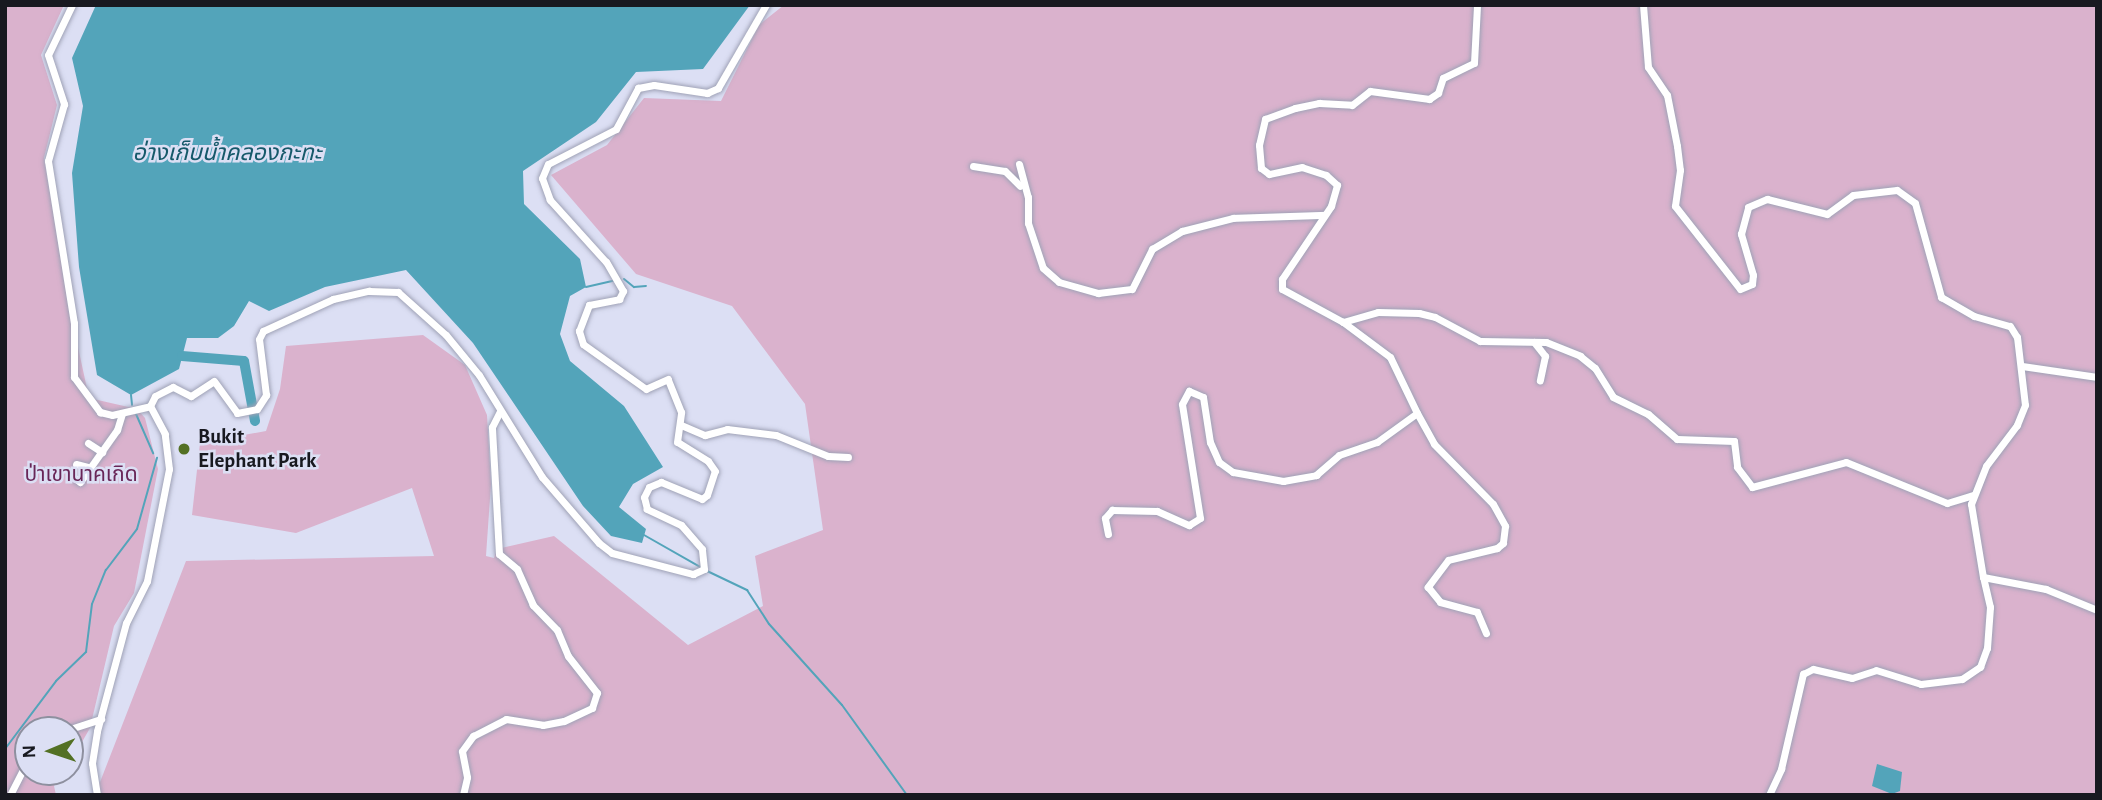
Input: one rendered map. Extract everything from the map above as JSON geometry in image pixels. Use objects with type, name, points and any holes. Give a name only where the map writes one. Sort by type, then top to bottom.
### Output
[{"type":"street","points":[[72,5],[48,55],[64,104],[48,161],[74,323],[74,377],[100,412],[122,414],[150,406],[164,390],[173,387],[191,396],[214,381],[237,413],[257,409],[266,395],[260,339],[264,331],[333,299],[387,290],[398,292],[446,335],[479,375],[557,497],[598,543],[612,552],[701,574],[705,559],[691,534],[644,503],[653,484],[667,482],[702,499],[714,481],[712,464],[677,442],[681,425],[676,391],[668,380],[646,389],[583,344],[579,331],[589,305],[619,299],[623,291],[612,270],[543,189],[544,169],[616,129],[638,88],[654,85],[707,93],[718,88],[766,5]]},
{"type":"street","points":[[1478,5],[1474,63],[1443,78],[1438,93],[1429,99],[1370,91],[1352,105],[1319,103],[1265,120],[1258,158],[1261,169],[1269,174],[1302,167],[1326,175],[1338,191],[1282,279],[1282,289],[1343,322],[1390,356],[1434,444],[1493,504],[1504,526],[1503,542],[1497,548],[1448,560],[1428,587],[1440,603],[1477,611],[1486,633]]},
{"type":"street","points":[[1643,5],[1648,67],[1667,95],[1677,146],[1680,170],[1675,206],[1740,289],[1752,284],[1753,275],[1741,234],[1748,208],[1768,199],[1826,214],[1853,195],[1897,190],[1915,203],[1941,297],[1974,316],[2010,326],[2017,337],[2022,366],[2024,412],[1986,466],[1971,504],[1990,607],[1987,648],[1980,667],[1942,684],[1921,684],[1876,670],[1852,678],[1813,669],[1803,674],[1781,769],[1769,795]]},
{"type":"street","points":[[1018,164],[1022,190]]},
{"type":"street","points":[[973,166],[1005,171],[1028,197],[1037,251],[1048,276],[1098,293],[1132,289],[1152,249],[1182,232],[1233,218],[1324,215]]},
{"type":"street","points":[[1343,322],[1378,312],[1419,313],[1442,320],[1480,341],[1533,341],[1580,356],[1595,368],[1613,397],[1648,414],[1677,439],[1734,441],[1737,467],[1752,487],[1846,463],[1947,503],[1962,502],[1974,494]]},
{"type":"street","points":[[1533,341],[1545,356],[1541,380]]},
{"type":"street","points":[[2022,366],[2097,377]]},
{"type":"street","points":[[1108,534],[1105,518],[1112,510],[1157,511],[1189,525],[1200,518],[1182,404],[1189,391],[1196,392],[1206,406],[1210,442],[1219,462],[1233,471],[1283,481],[1316,475],[1339,455],[1377,442],[1417,413]]},
{"type":"street","points":[[97,795],[92,763],[101,719],[126,623],[147,581],[169,469],[165,434],[150,406]]},
{"type":"street","points":[[463,795],[467,777],[462,751],[473,736],[506,719],[543,724],[564,721],[592,708],[597,693],[567,654],[557,631],[533,605],[517,569],[499,554],[492,427],[500,411]]},
{"type":"street","points":[[72,476],[80,482],[88,467],[102,452],[122,414]]},
{"type":"street","points":[[681,425],[705,435],[727,429],[776,435],[828,456],[848,457]]},
{"type":"street","points":[[88,443],[102,452]]},
{"type":"street","points":[[76,464],[88,467]]},
{"type":"street","points":[[1983,577],[2046,589],[2097,610]]},
{"type":"street","points":[[84,724],[101,719]]},
{"type":"green space","name":"ป่าเขานาคเกิด","points":[[5,5],[64,5],[41,55],[57,105],[44,158],[67,296],[89,398],[137,409],[145,418],[158,469],[134,593],[114,626],[90,728],[84,738],[84,716],[14,716],[14,786],[54,786],[56,795],[5,795]]},
{"type":"green space","points":[[784,5],[2097,5],[2097,795],[95,795],[186,561],[434,556],[412,488],[296,533],[192,515],[200,443],[266,431],[280,389],[286,346],[423,335],[465,365],[487,415],[491,484],[486,556],[494,558],[497,549],[554,536],[688,645],[763,606],[755,556],[823,530],[805,404],[732,306],[636,274],[551,175],[607,145],[644,98],[721,101],[759,25]]},
{"type":"water","name":"อ่างเก็บน้ำคลองกะทะ","points":[[96,5],[750,5],[703,69],[636,72],[596,122],[523,171],[524,204],[580,259],[586,287],[570,296],[560,334],[570,361],[624,406],[663,467],[633,484],[619,507],[646,529],[642,543],[611,536],[583,506],[473,343],[406,270],[325,287],[269,311],[249,301],[234,326],[218,338],[187,338],[179,369],[131,395],[97,375],[79,267],[72,173],[83,106],[72,58]]},
{"type":"water","points":[[1877,764],[1902,772],[1900,791],[1892,794],[1872,786]]},
{"type":"waterway","points":[[624,279],[634,287],[646,286]]},
{"type":"waterway","points":[[586,287],[613,281]]},
{"type":"waterway","points":[[182,356],[244,361],[255,421]]},
{"type":"waterway","points":[[131,395],[132,405]]},
{"type":"waterway","points":[[136,414],[153,453]]},
{"type":"waterway","points":[[5,749],[56,681],[86,652],[92,604],[106,570],[137,529],[157,458]]},
{"type":"waterway","points":[[644,535],[700,567]]},
{"type":"waterway","points":[[705,570],[747,590],[769,624],[842,705],[907,795]]},
{"type":"place","name":"Bukit Elephant Park","points":[[184,449]]}]
